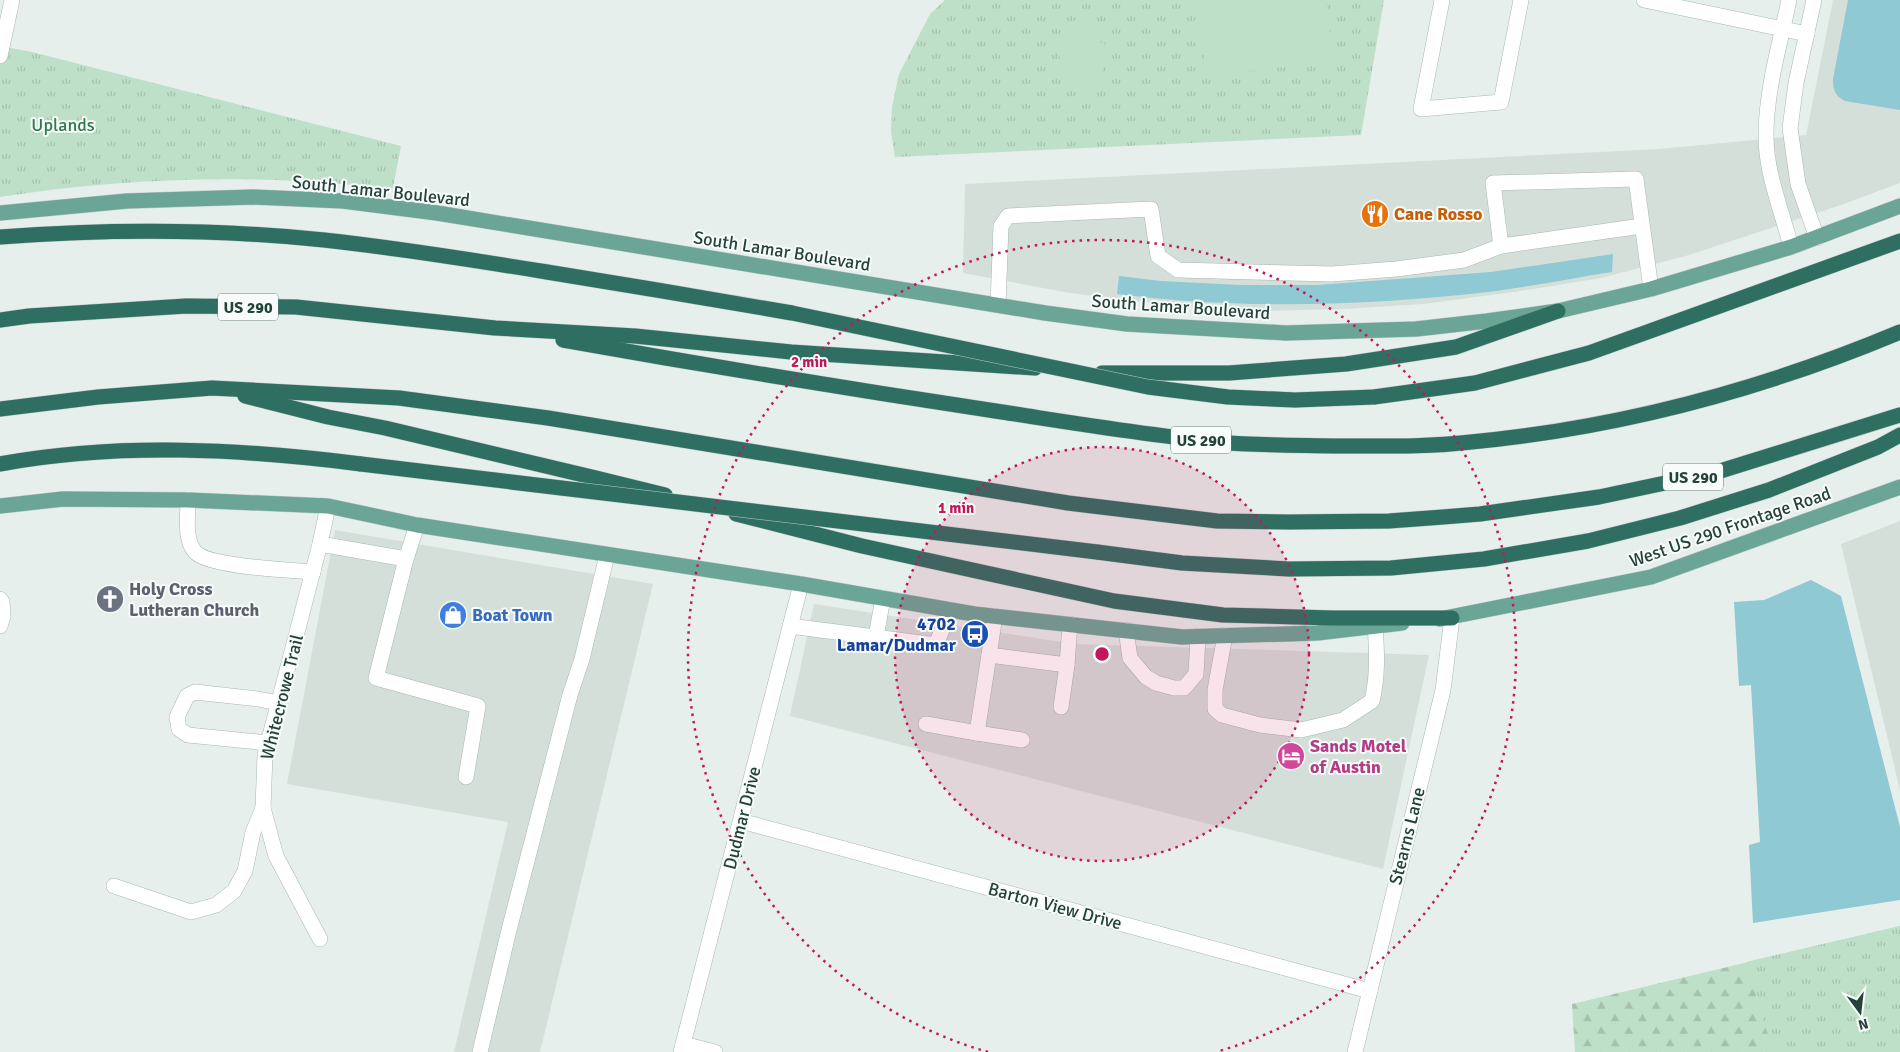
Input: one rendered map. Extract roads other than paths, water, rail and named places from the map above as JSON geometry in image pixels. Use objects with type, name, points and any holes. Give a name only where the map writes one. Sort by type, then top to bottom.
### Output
[{"type":"highway","points":[[0,237],[130,231],[227,233],[323,240],[419,251],[792,313],[1148,387],[1228,397],[1286,400],[1374,397],[1475,383],[1589,353],[1900,241]]},
{"type":"highway","name":"US 290","points":[[0,320],[29,316],[186,306],[296,307],[495,328],[797,381],[1149,434],[1221,442],[1373,446],[1470,442],[1580,427],[1698,402],[1848,354],[1900,332]]},
{"type":"highway","points":[[495,328],[635,336],[791,352],[1115,374],[1229,373],[1346,364],[1456,347],[1558,311]]},
{"type":"highway","points":[[212,388],[328,418],[385,428],[596,478],[862,546],[1114,601],[1223,615],[1333,618],[1452,618]]},
{"type":"highway","name":"US 290","points":[[0,409],[98,397],[212,388],[399,398],[548,418],[1077,504],[1217,521],[1280,522],[1389,521],[1434,518],[1480,514],[1599,497],[1717,472],[1900,415]]},
{"type":"highway","points":[[0,464],[24,459],[108,452],[189,450],[281,454],[1182,563],[1289,569],[1391,568],[1484,559],[1588,541],[1680,518],[1769,490],[1878,447],[1900,435]]},
{"type":"main road","name":"South Lamar Boulevard","points":[[0,213],[128,201],[253,197],[344,202],[447,215],[998,305],[1127,324],[1286,333],[1416,329],[1558,311]]},
{"type":"main road","points":[[1558,311],[1651,289],[1791,248],[1900,206]]},
{"type":"main road","name":"West US 290 Frontage Road","points":[[1452,618],[1651,577],[1900,487]]},
{"type":"main road","points":[[0,506],[63,499],[188,500],[328,506],[417,525],[801,584],[950,610],[1182,637],[1317,633],[1452,618]]},
{"type":"street","points":[[0,56],[12,0]]},
{"type":"street","points":[[1442,0],[1421,109],[1501,102],[1522,0]]},
{"type":"street","points":[[1644,0],[1806,34]]},
{"type":"street","points":[[1789,0],[1768,103],[1766,137],[1770,171],[1791,248]]},
{"type":"street","points":[[1814,0],[1796,84],[1790,128],[1798,184],[1817,238]]},
{"type":"street","points":[[1501,246],[1493,183],[1636,179],[1651,289]]},
{"type":"street","points":[[998,305],[1001,226],[1008,216],[1151,208],[1158,256],[1178,270],[1282,273],[1359,272],[1464,260],[1501,246],[1642,226]]},
{"type":"street","points":[[188,500],[188,537],[195,552],[208,560],[313,572]]},
{"type":"street","name":"Whitecrowe Trail","points":[[320,939],[276,856],[263,808],[265,755],[313,572],[328,506]]},
{"type":"street","points":[[417,525],[406,559],[376,678],[478,706],[466,777]]},
{"type":"street","points":[[320,544],[406,559]]},
{"type":"street","points":[[480,1052],[509,930],[570,695],[582,659],[607,555]]},
{"type":"street","name":"Dudmar Drive","points":[[682,1048],[801,584]]},
{"type":"street","points":[[876,638],[884,598]]},
{"type":"street","points":[[0,599],[3,616],[0,626]]},
{"type":"street","points":[[790,626],[936,645],[950,610]]},
{"type":"street","points":[[977,733],[995,616]]},
{"type":"street","name":"Stearns Lane","points":[[1355,1052],[1443,690],[1452,618]]},
{"type":"street","points":[[1060,707],[1067,665],[1070,624]]},
{"type":"street","points":[[1225,635],[1215,690],[1215,709],[1222,716],[1260,725],[1300,730],[1343,720],[1372,701],[1377,657],[1375,626]]},
{"type":"street","points":[[1126,630],[1130,658],[1151,680],[1174,688],[1184,688],[1196,674],[1198,636]]},
{"type":"street","points":[[990,655],[1067,665]]},
{"type":"street","points":[[268,743],[188,735],[179,729],[177,716],[187,696],[195,692],[258,699],[278,704]]},
{"type":"street","points":[[926,724],[1022,740]]},
{"type":"street","points":[[114,886],[191,912],[216,905],[234,891],[244,871],[253,832],[263,808]]},
{"type":"street","name":"Barton View Drive","points":[[741,821],[1370,991]]},
{"type":"street","points":[[682,1048],[715,1052]]},
{"type":"water","points":[[1848,0],[1900,0],[1900,110],[1845,101],[1835,92],[1833,79]]},
{"type":"water","points":[[1613,254],[1612,272],[1496,291],[1402,300],[1354,303],[1259,304],[1164,299],[1117,294],[1119,276],[1161,281],[1240,285],[1317,285],[1491,272]]},
{"type":"water","points":[[1811,580],[1841,596],[1900,827],[1900,900],[1753,923],[1749,845],[1760,842],[1751,685],[1739,686],[1734,602],[1764,600]]},
{"type":"place","name":"Cane Rosso","points":[[1375,214]]},
{"type":"place","name":"Holy Cross Lutheran Church","points":[[110,599]]},
{"type":"place","name":"Boat Town","points":[[453,615]]},
{"type":"place","name":"4702 Lamar/Dudmar","points":[[975,634]]},
{"type":"place","name":"Sands Motel of Austin","points":[[1291,756]]},
{"type":"park label","name":"Uplands","points":[[63,125]]}]
